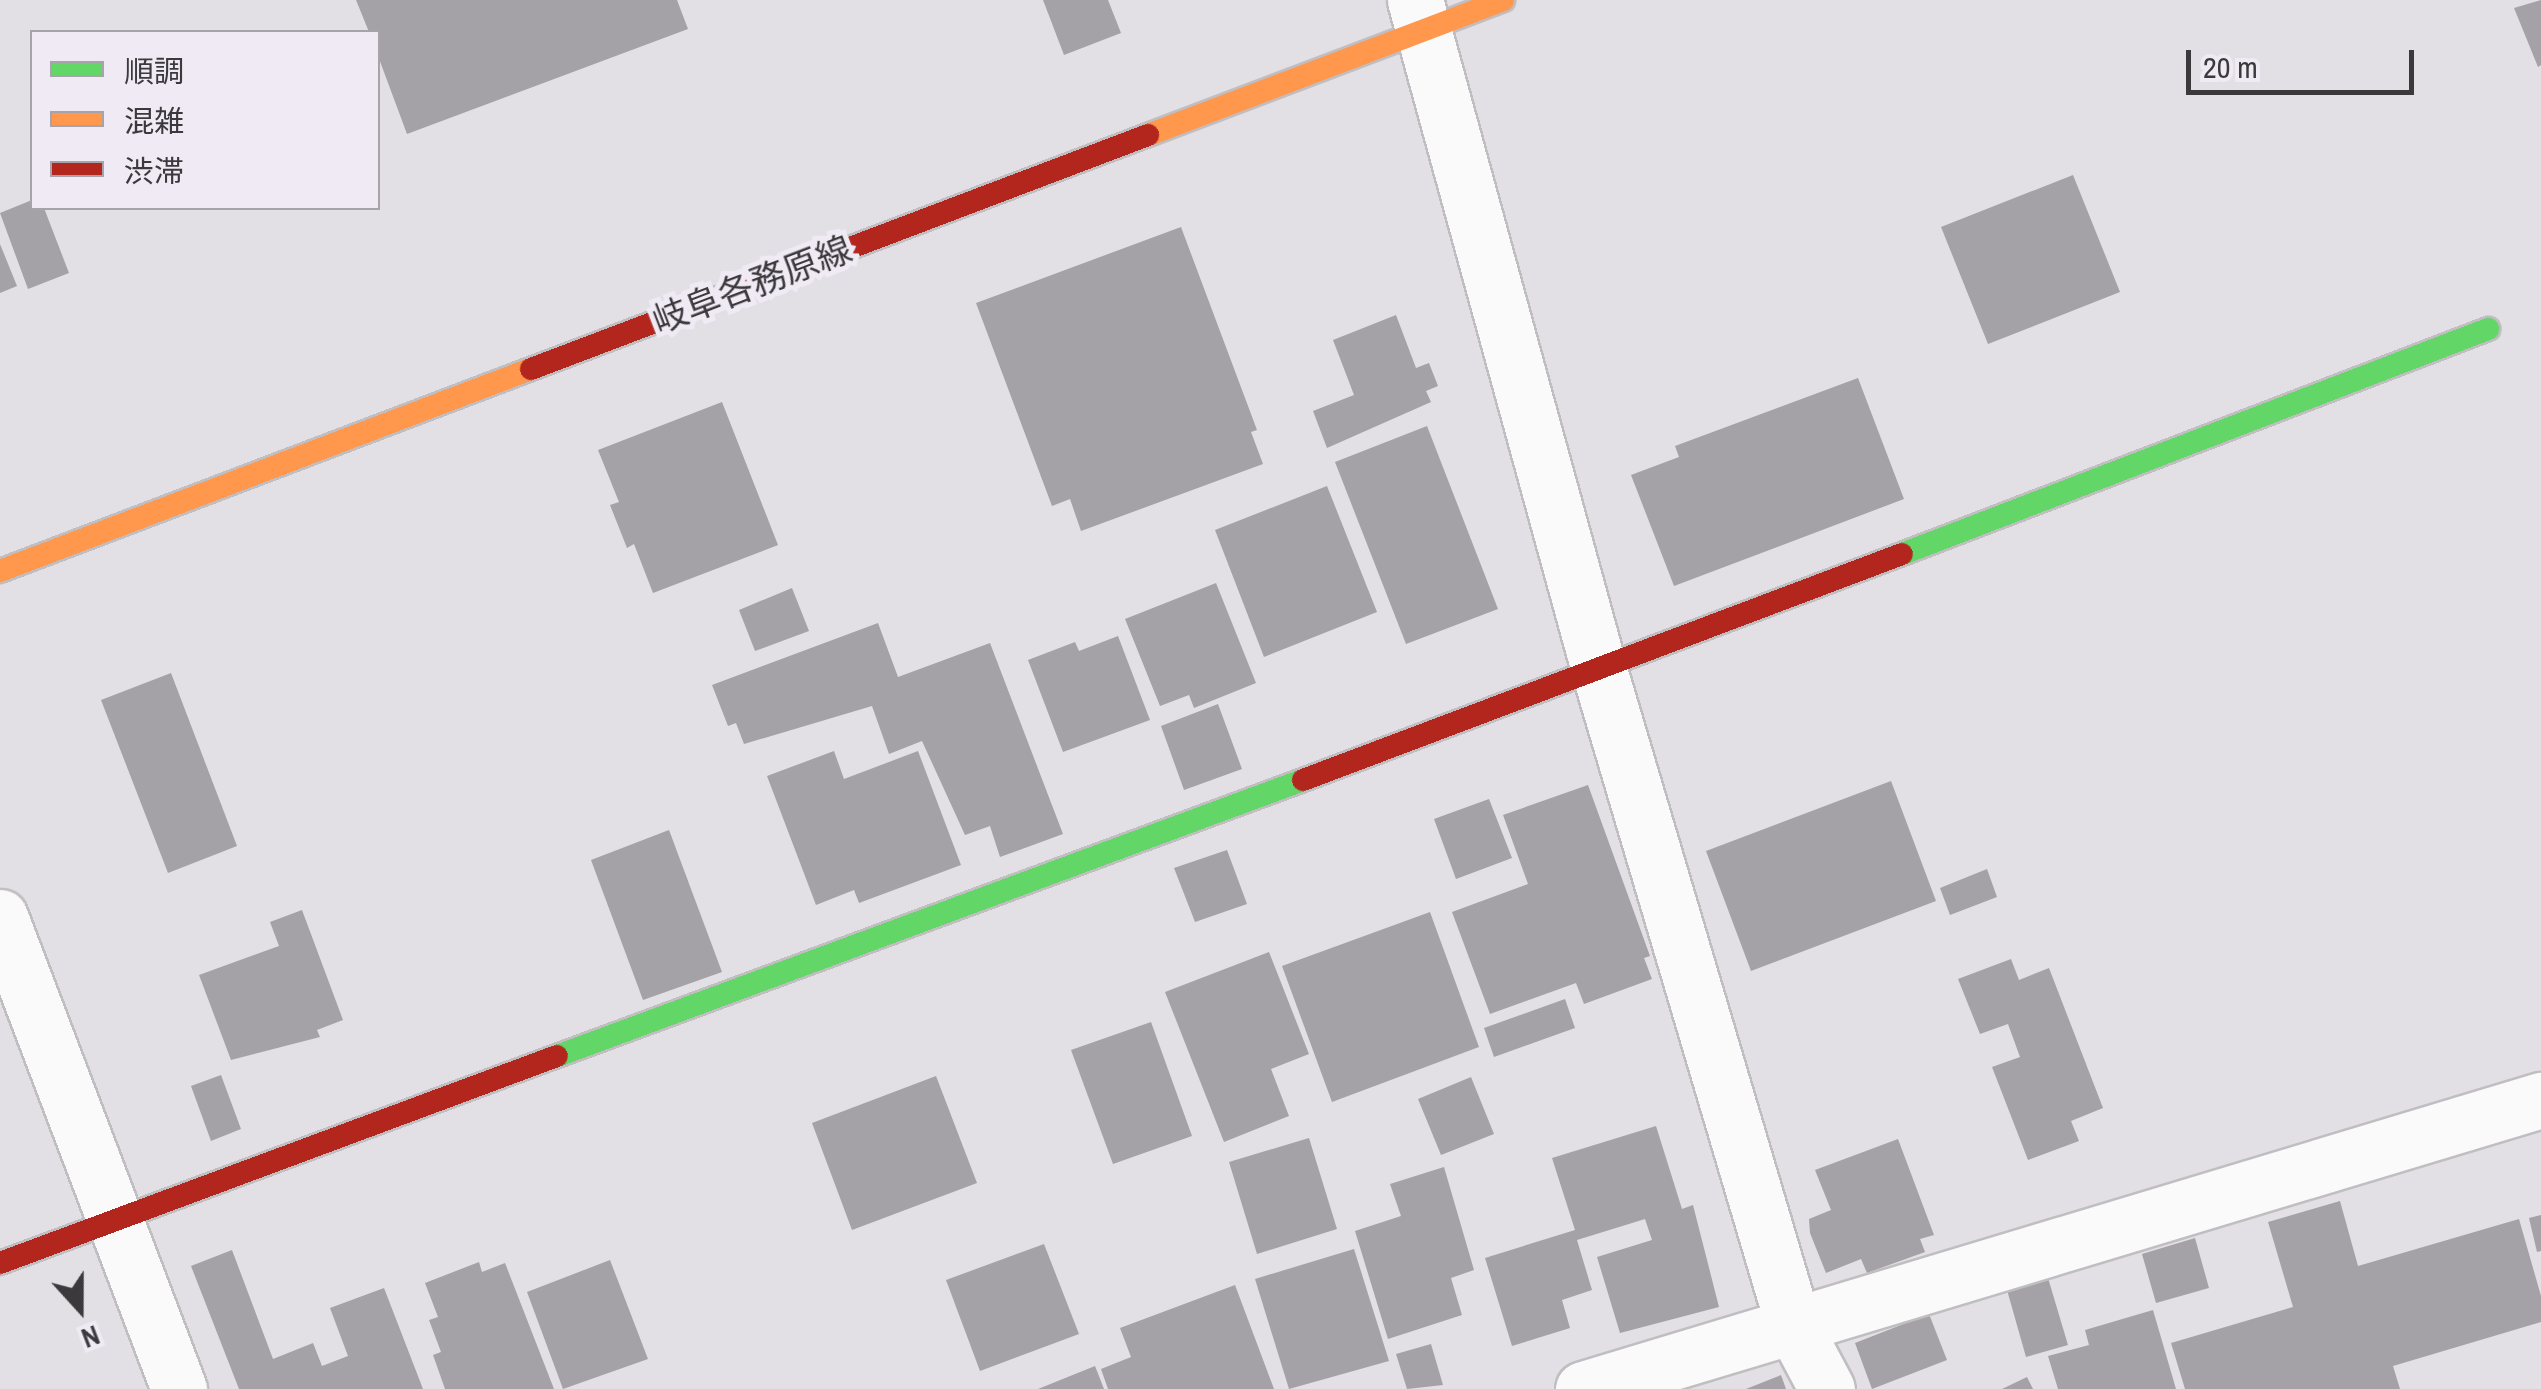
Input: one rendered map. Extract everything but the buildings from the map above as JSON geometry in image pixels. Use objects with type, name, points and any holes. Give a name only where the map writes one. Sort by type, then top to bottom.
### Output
[{"type":"street","name":"岐阜各務原線","points":[[0,571],[1420,14],[1503,0]]},
{"type":"street","points":[[1420,14],[1599,670],[1794,1327],[1827,1389]]},
{"type":"street","points":[[0,1263],[1599,670],[2488,329]]},
{"type":"street","points":[[0,917],[179,1389]]},
{"type":"street","points":[[1583,1389],[2541,1100]]},
{"type":"traffic: fast","points":[[1902,554],[2488,329]]},
{"type":"traffic: fast","points":[[557,1056],[1303,780]]},
{"type":"traffic: slow","points":[[1148,135],[1503,0]]},
{"type":"traffic: slow","points":[[0,571],[531,369]]},
{"type":"traffic: jam","points":[[531,369],[1148,135]]},
{"type":"traffic: jam","points":[[1303,780],[1902,554]]},
{"type":"traffic: jam","points":[[0,1263],[557,1056]]}]
